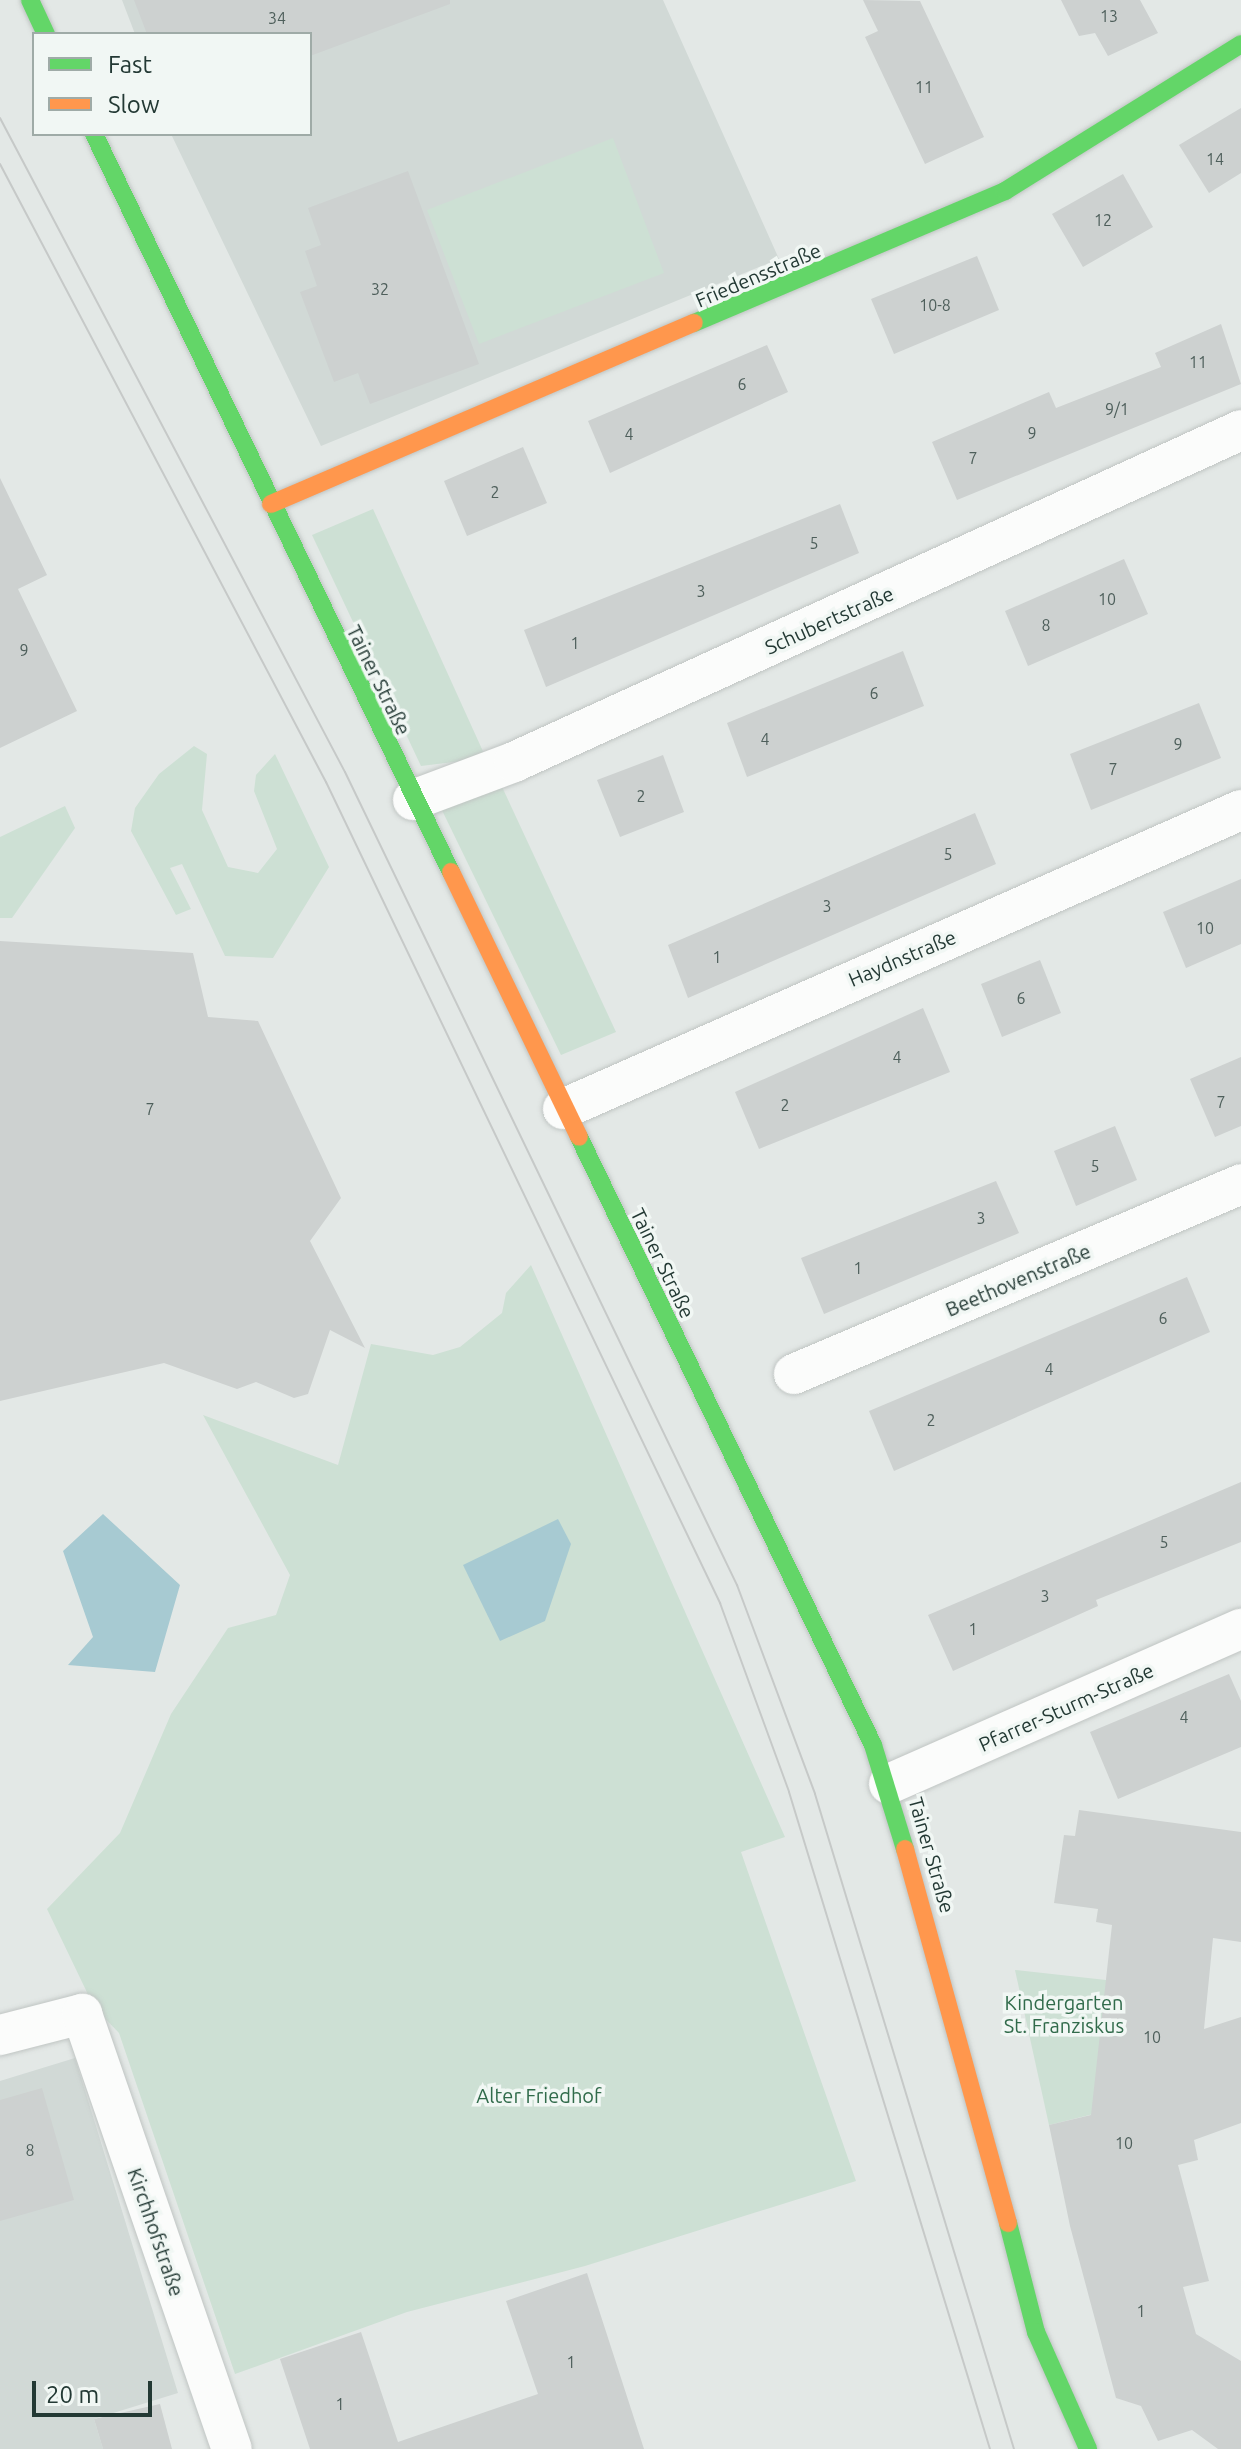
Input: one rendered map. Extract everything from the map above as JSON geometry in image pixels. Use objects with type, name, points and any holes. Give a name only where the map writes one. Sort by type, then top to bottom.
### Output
[{"type":"street","points":[[30,0],[45,32]]},
{"type":"street","name":"Friedensstraße","points":[[271,504],[1005,191],[1241,44]]},
{"type":"street","name":"Tainer Straße","points":[[95,136],[889,1784],[1036,2332],[1088,2449]]},
{"type":"street","name":"Schubertstraße","points":[[413,800],[514,762],[1241,430]]},
{"type":"street","name":"Haydnstraße","points":[[563,1109],[626,1078],[1241,810]]},
{"type":"street","name":"Beethovenstraße","points":[[794,1374],[1241,1184]]},
{"type":"street","name":"Pfarrer-Sturm-Straße","points":[[889,1784],[1241,1629]]},
{"type":"street","name":"Kirchhofstraße","points":[[0,2035],[82,2014],[232,2449]]},
{"type":"street","points":[[1057,2384],[1107,2444]]},
{"type":"shaded area","points":[[122,0],[663,0],[779,259],[321,446],[172,136],[312,136],[312,32],[134,32]]},
{"type":"shaded area","points":[[75,2058],[178,2393],[94,2419],[103,2449],[0,2449],[0,2081]]},
{"type":"green space","points":[[613,138],[664,273],[479,344],[427,210]]},
{"type":"green space","points":[[373,509],[486,758],[421,766],[312,535]]},
{"type":"green space","points":[[194,746],[207,754],[202,810],[228,867],[258,873],[277,849],[254,791],[256,775],[275,754],[329,867],[273,958],[225,956],[182,864],[170,868],[191,909],[176,915],[131,831],[135,808],[159,774]]},
{"type":"green space","points":[[497,776],[616,1032],[561,1055],[437,800]]},
{"type":"green space","points":[[65,806],[75,828],[12,918],[0,918],[0,837]]},
{"type":"green space","name":"Alter Friedhof","points":[[531,1265],[785,1837],[741,1852],[856,2181],[585,2266],[407,2312],[235,2374],[119,2033],[94,2007],[47,1909],[120,1833],[171,1714],[228,1628],[276,1615],[290,1575],[203,1415],[338,1465],[371,1344],[433,1355],[460,1347],[502,1313],[506,1293]]},
{"type":"green space","name":"Kindergarten St. Franziskus","points":[[1015,1970],[1106,1980],[1134,2104],[1049,2125]]},
{"type":"water","points":[[103,1514],[180,1585],[155,1672],[68,1665],[93,1637],[63,1551]]},
{"type":"water","points":[[558,1519],[571,1544],[545,1621],[500,1641],[463,1565]]},
{"type":"building","points":[[134,0],[450,0],[450,4],[312,55],[312,32],[146,32]]},
{"type":"building","points":[[863,0],[920,1],[984,137],[925,164],[865,37],[878,31]]},
{"type":"building","points":[[1061,0],[1140,0],[1158,33],[1108,56],[1095,33],[1079,36]]},
{"type":"building","points":[[1241,108],[1241,173],[1209,193],[1179,145]]},
{"type":"building","points":[[408,171],[479,364],[370,404],[358,373],[334,382],[300,292],[317,286],[305,251],[321,245],[308,208]]},
{"type":"building","points":[[1123,174],[1153,227],[1083,267],[1052,214]]},
{"type":"building","points":[[977,256],[999,310],[894,354],[871,299]]},
{"type":"building","points":[[1221,324],[1241,384],[957,500],[932,442],[1049,392],[1056,408],[1161,367],[1155,353]]},
{"type":"building","points":[[767,345],[788,392],[610,473],[588,421]]},
{"type":"building","points":[[523,447],[547,503],[467,536],[444,481]]},
{"type":"building","points":[[0,478],[47,575],[18,589],[77,711],[0,748]]},
{"type":"building","points":[[840,504],[859,553],[546,687],[524,630]]},
{"type":"building","points":[[1124,559],[1148,614],[1028,666],[1005,611]]},
{"type":"building","points":[[903,651],[924,706],[747,777],[727,723]]},
{"type":"building","points":[[1199,703],[1221,758],[1091,810],[1070,754]]},
{"type":"building","points":[[663,755],[684,812],[620,837],[597,780]]},
{"type":"building","points":[[975,813],[996,864],[688,998],[668,945]]},
{"type":"building","points":[[1241,879],[1241,944],[1186,968],[1163,912]]},
{"type":"building","points":[[0,941],[193,953],[208,1017],[258,1021],[341,1198],[310,1241],[365,1348],[330,1330],[308,1394],[294,1398],[256,1382],[237,1389],[164,1363],[0,1401]]},
{"type":"building","points":[[1040,960],[1061,1013],[1002,1037],[981,984]]},
{"type":"building","points":[[923,1008],[950,1072],[759,1149],[735,1092]]},
{"type":"building","points":[[1241,1057],[1241,1126],[1215,1137],[1190,1079]]},
{"type":"building","points":[[1115,1126],[1137,1180],[1076,1206],[1054,1151]]},
{"type":"building","points":[[996,1181],[1019,1233],[824,1314],[801,1258]]},
{"type":"building","points":[[1187,1277],[1210,1332],[894,1471],[869,1411]]},
{"type":"building","points":[[1241,1482],[1241,1542],[1096,1600],[1098,1606],[953,1671],[928,1615]]},
{"type":"building","points":[[1229,1674],[1241,1701],[1241,1747],[1118,1799],[1090,1732]]},
{"type":"building","points":[[1079,1810],[1241,1832],[1241,1942],[1213,1938],[1204,2029],[1241,2017],[1241,2123],[1194,2140],[1198,2160],[1178,2165],[1209,2281],[1183,2287],[1196,2334],[1241,2361],[1241,2449],[1218,2449],[1192,2430],[1158,2441],[1141,2406],[1116,2398],[1070,2226],[1049,2125],[1091,2115],[1112,1925],[1096,1922],[1098,1909],[1054,1903],[1064,1835],[1075,1836]]},
{"type":"building","points":[[42,2088],[74,2200],[0,2221],[0,2100]]},
{"type":"building","points":[[587,2273],[644,2449],[310,2449],[280,2359],[361,2332],[398,2442],[538,2394],[506,2301]]},
{"type":"building","points":[[160,2404],[172,2449],[103,2449],[94,2419]]},
{"type":"tram line","points":[[0,118],[345,772],[737,1585],[815,1794],[1014,2449]]},
{"type":"tram line","points":[[0,164],[326,782],[720,1603],[789,1792],[990,2449]]},
{"type":"traffic: fast","points":[[30,0],[45,32]]},
{"type":"traffic: fast","points":[[694,323],[1005,191],[1241,44]]},
{"type":"traffic: fast","points":[[95,136],[451,872]]},
{"type":"traffic: fast","points":[[579,1137],[873,1745],[905,1849]]},
{"type":"traffic: fast","points":[[1008,2223],[1036,2332],[1088,2449]]},
{"type":"traffic: slow","points":[[271,504],[694,323]]},
{"type":"traffic: slow","points":[[451,872],[579,1137]]},
{"type":"traffic: slow","points":[[905,1849],[1008,2223]]}]
